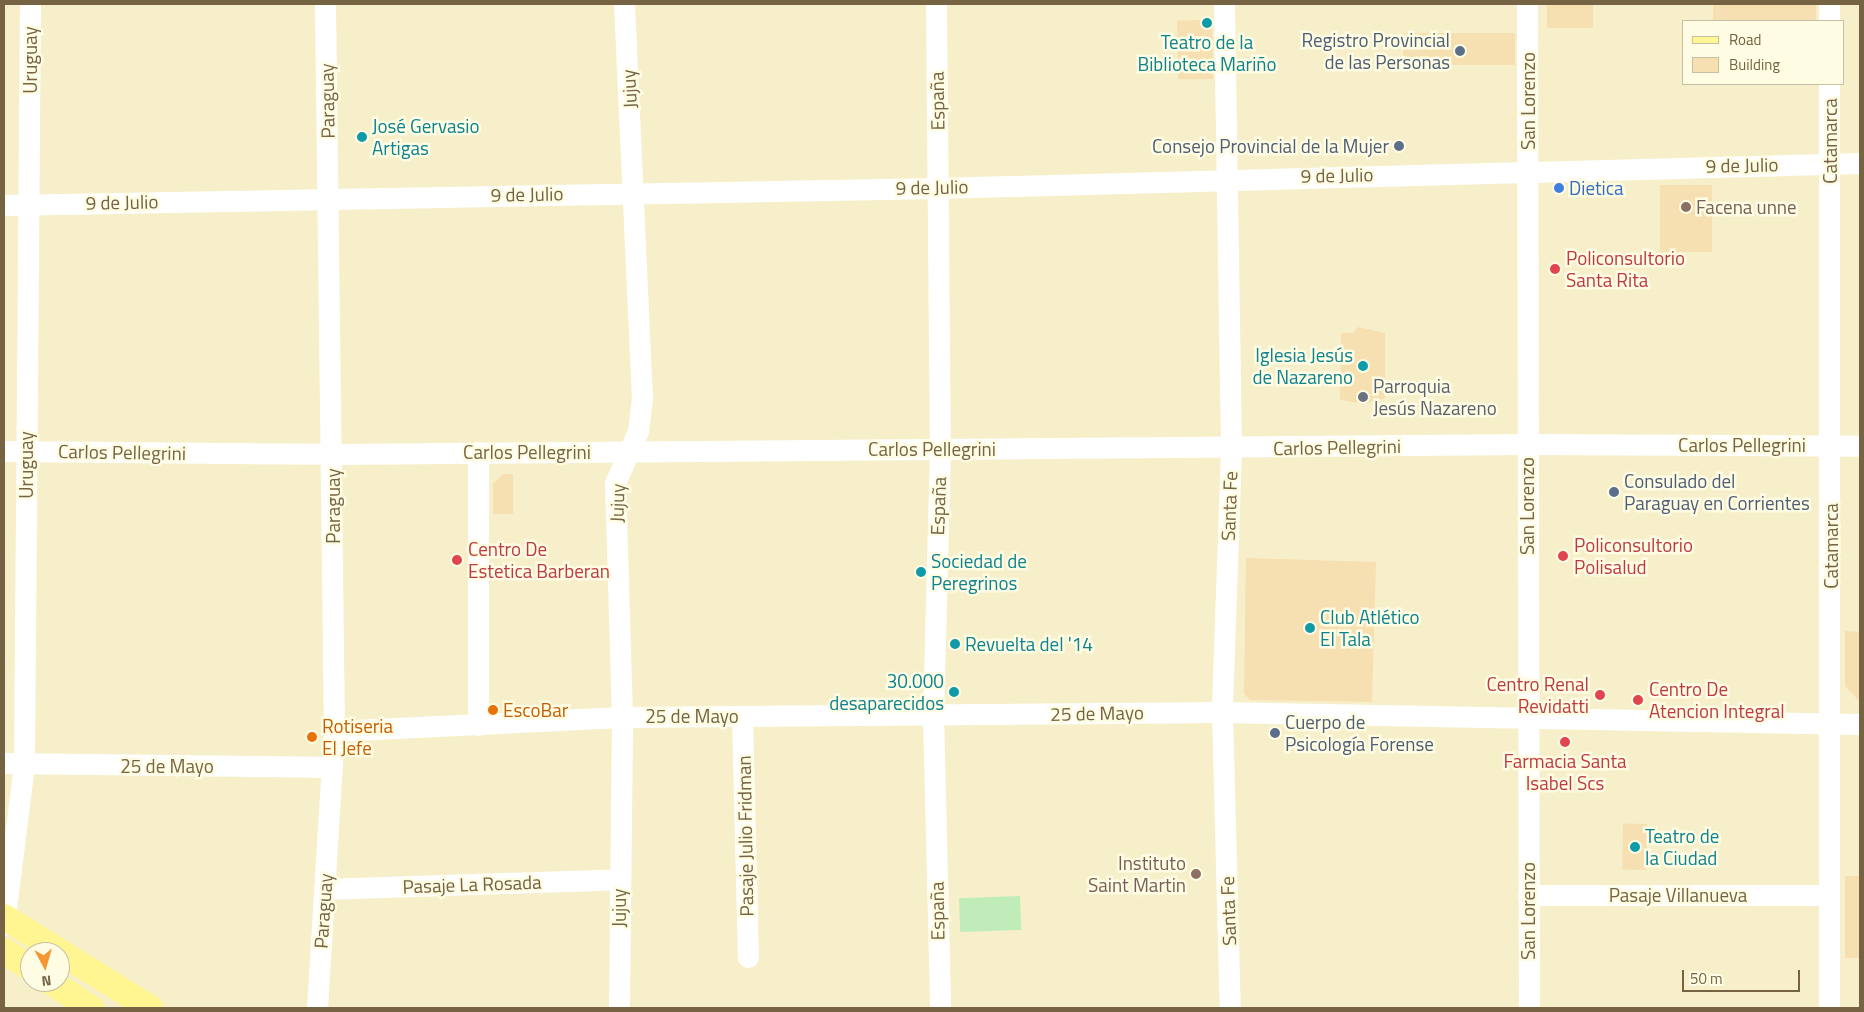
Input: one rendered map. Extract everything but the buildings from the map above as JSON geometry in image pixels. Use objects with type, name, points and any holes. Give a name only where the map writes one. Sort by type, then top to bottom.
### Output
[{"type":"main road","points":[[4,920],[42,942]]},
{"type":"main road","points":[[4,951],[20,961]]},
{"type":"main road","points":[[70,958],[150,1008]]},
{"type":"main road","points":[[66,992],[91,1008]]},
{"type":"street","name":"Uruguay","points":[[4,920],[14,764],[26,451],[30,4]]},
{"type":"street","name":"Paraguay","points":[[317,1008],[334,731],[326,4]]},
{"type":"street","name":"Jujuy","points":[[619,1008],[622,717],[615,483],[630,451],[642,400],[624,4]]},
{"type":"street","name":"España","points":[[936,4],[940,449],[933,714],[940,1008]]},
{"type":"street","name":"Santa Fe","points":[[1224,4],[1231,449],[1222,712],[1230,1008]]},
{"type":"street","name":"San Lorenzo","points":[[1527,4],[1529,1008]]},
{"type":"street","points":[[1829,4],[1829,20]]},
{"type":"street","name":"Catamarca","points":[[1829,85],[1831,445],[1829,1008]]},
{"type":"street","name":"9 de Julio","points":[[4,204],[938,188],[1228,177],[1860,163]]},
{"type":"street","name":"Carlos Pellegrini","points":[[4,451],[332,454],[940,449],[1231,449],[1527,444],[1860,446]]},
{"type":"street","points":[[478,452],[478,724]]},
{"type":"street","name":"25 de Mayo","points":[[334,731],[622,717],[1222,712],[1860,724]]},
{"type":"street","name":"Pasaje Julio Fridman","points":[[742,716],[748,957]]},
{"type":"street","name":"25 de Mayo","points":[[14,764],[331,767]]},
{"type":"street","name":"Pasaje La Rosada","points":[[324,889],[619,879]]},
{"type":"street","name":"Pasaje Villanueva","points":[[1528,894],[1829,895]]},
{"type":"shaded area","points":[[4,4],[1860,4],[1860,1008],[4,1008]]},
{"type":"green space","points":[[1020,896],[1021,930],[960,932],[959,898]]},
{"type":"place","name":"Teatro de la Biblioteca Mariño","points":[[1207,23]]},
{"type":"place","name":"Registro Provincial de las Personas","points":[[1460,51]]},
{"type":"place","name":"José Gervasio Artigas","points":[[362,137]]},
{"type":"place","name":"Consejo Provincial de la Mujer","points":[[1399,146]]},
{"type":"place","name":"Dietica","points":[[1559,188]]},
{"type":"place","name":"Facena unne","points":[[1686,207]]},
{"type":"place","name":"Policonsultorio Santa Rita","points":[[1555,269]]},
{"type":"place","name":"Iglesia Jesús de Nazareno","points":[[1363,366]]},
{"type":"place","name":"Parroquia Jesús Nazareno","points":[[1363,397]]},
{"type":"place","name":"Consulado del Paraguay en Corrientes","points":[[1614,492]]},
{"type":"place","name":"Policonsultorio Polisalud","points":[[1563,556]]},
{"type":"place","name":"Centro De Estetica Barberan","points":[[457,560]]},
{"type":"place","name":"Sociedad de Peregrinos","points":[[921,572]]},
{"type":"place","name":"Club Atlético El Tala","points":[[1310,628]]},
{"type":"place","name":"Revuelta del '14","points":[[955,644]]},
{"type":"place","name":"30.000 desaparecidos","points":[[954,692]]},
{"type":"place","name":"Centro Renal Revidatti","points":[[1600,695]]},
{"type":"place","name":"Centro De Atencion Integral","points":[[1638,700]]},
{"type":"place","name":"EscoBar","points":[[493,710]]},
{"type":"place","name":"Cuerpo de Psicología Forense","points":[[1275,733]]},
{"type":"place","name":"Rotiseria El Jefe","points":[[312,737]]},
{"type":"place","name":"Farmacia Santa Isabel Scs","points":[[1565,742]]},
{"type":"place","name":"Teatro de la Ciudad","points":[[1635,847]]},
{"type":"place","name":"Instituto Saint Martin","points":[[1196,874]]}]
